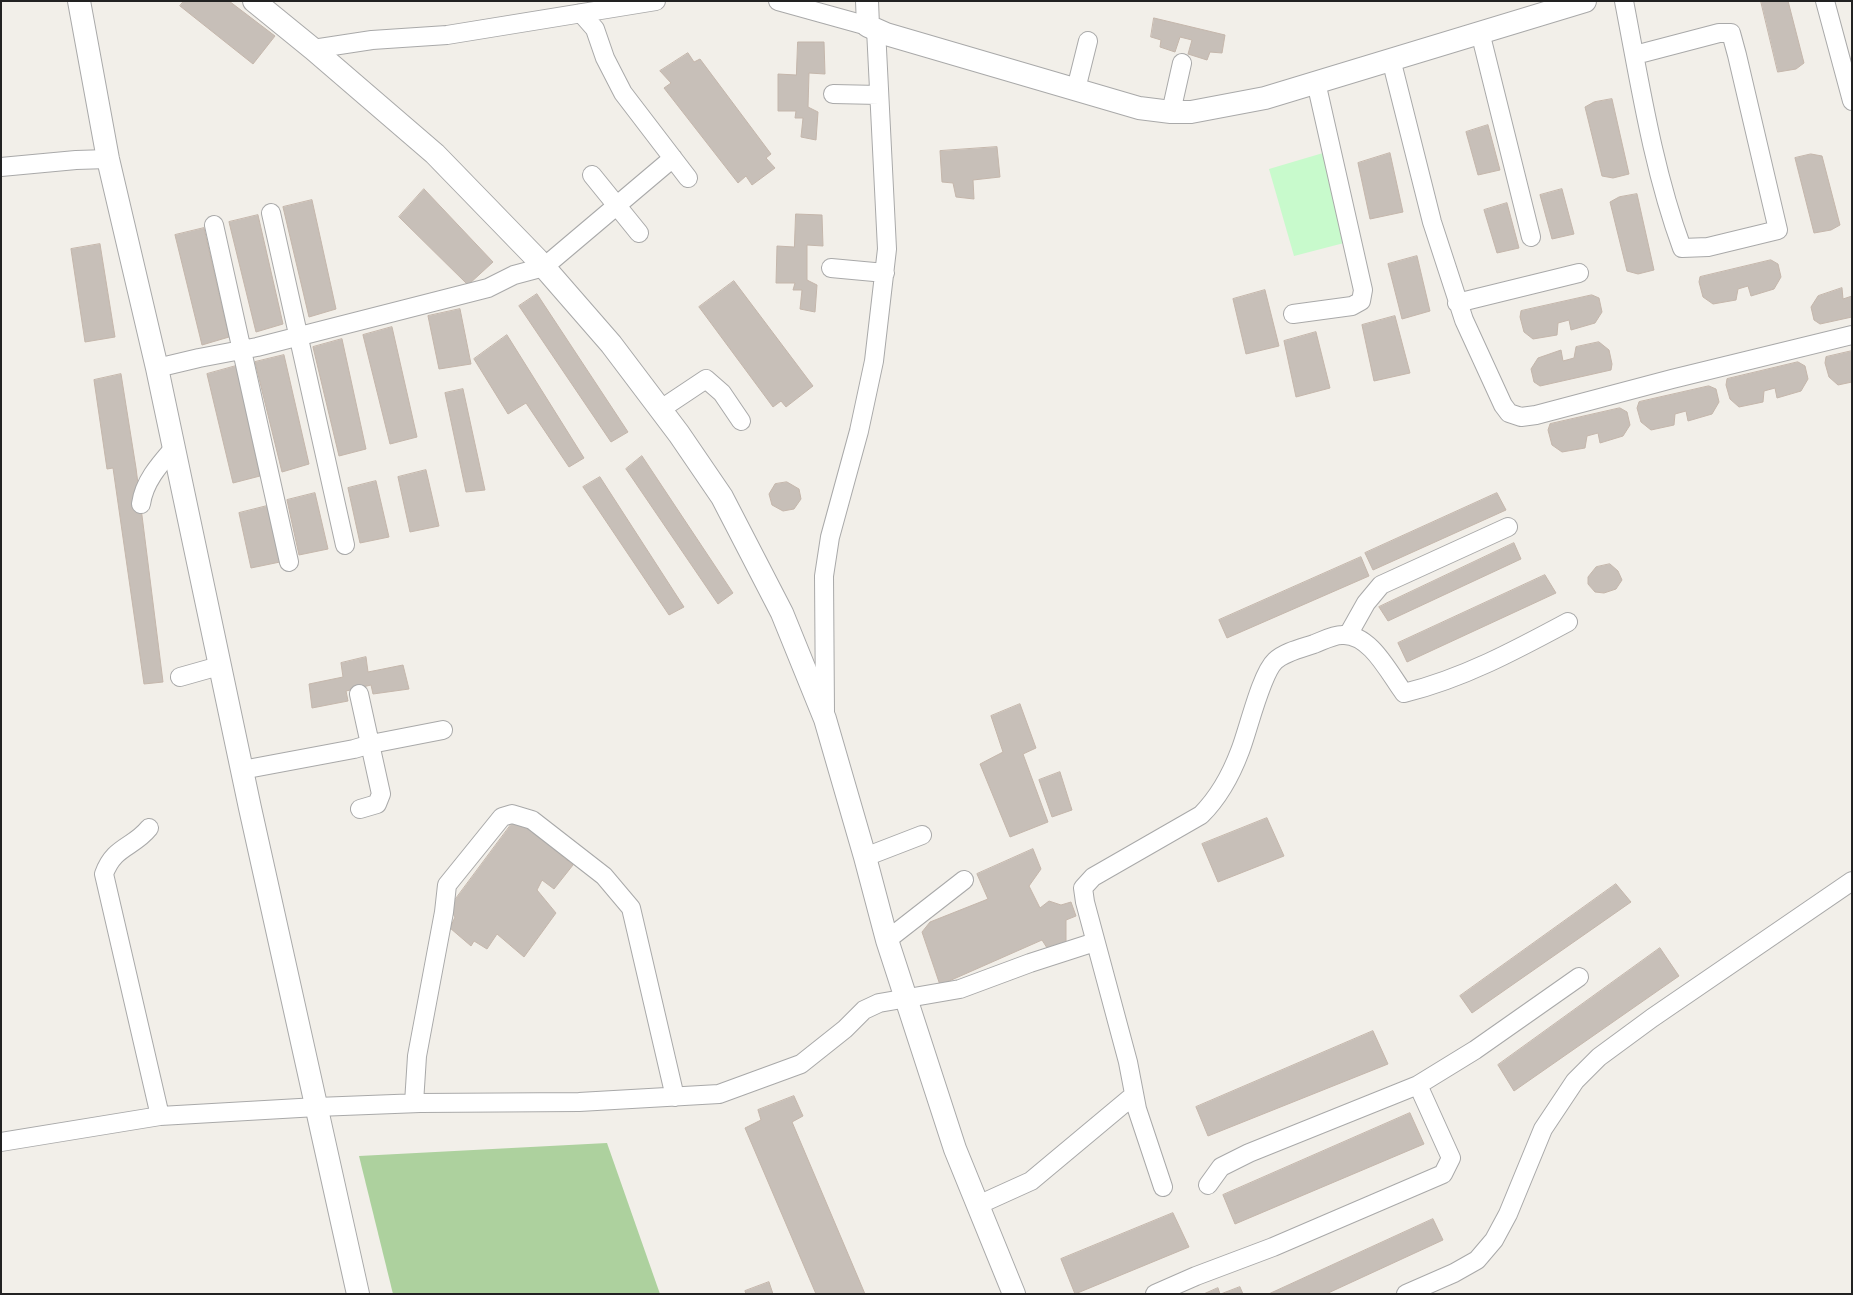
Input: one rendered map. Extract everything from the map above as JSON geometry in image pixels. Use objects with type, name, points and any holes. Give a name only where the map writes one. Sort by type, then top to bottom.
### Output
[{"type":"street","points":[[79,1],[108,159],[157,368],[219,666],[358,1294]]},
{"type":"street","points":[[254,1],[313,49],[435,154],[544,267],[611,344],[661,409],[722,497],[782,613],[825,719],[865,857],[887,940],[955,1149],[1014,1294]]},
{"type":"street","points":[[313,49],[372,40],[447,35],[574,10],[656,1]]},
{"type":"street","points":[[778,1],[1139,108],[1171,112],[1191,112],[1264,98],[1585,1]]},
{"type":"street","points":[[825,719],[824,576],[830,537],[859,431],[874,361],[887,249],[878,95],[872,28],[867,1]]},
{"type":"street","points":[[1624,1],[1647,121],[1673,224],[1682,248],[1708,247],[1778,230],[1745,85],[1731,33],[1719,33],[1635,55]]},
{"type":"street","points":[[1825,1],[1852,101]]},
{"type":"street","points":[[574,10],[595,29],[605,58],[623,93],[688,178]]},
{"type":"street","points":[[1480,32],[1531,237]]},
{"type":"street","points":[[1076,89],[1088,41]]},
{"type":"street","points":[[1391,59],[1432,222],[1457,303],[1466,327],[1503,405],[1509,413],[1521,417],[1536,415],[1672,378],[1852,335]]},
{"type":"street","points":[[1171,112],[1182,63]]},
{"type":"street","points":[[1293,314],[1352,306],[1361,301],[1363,290],[1316,82]]},
{"type":"street","points":[[833,94],[878,95]]},
{"type":"street","points":[[157,368],[242,350],[488,288],[514,275],[544,267],[673,158]]},
{"type":"street","points":[[1,167],[76,160],[108,159]]},
{"type":"street","points":[[592,175],[639,233]]},
{"type":"street","points":[[271,213],[345,545]]},
{"type":"street","points":[[214,225],[288,562]]},
{"type":"street","points":[[831,268],[884,273]]},
{"type":"street","points":[[1457,303],[1579,273]]},
{"type":"street","points":[[661,409],[706,379],[722,393],[741,421]]},
{"type":"street","points":[[141,504],[143,491],[173,448]]},
{"type":"street","points":[[1348,635],[1366,604],[1381,586],[1508,527]]},
{"type":"street","points":[[1163,1187],[1137,1109],[1128,1062],[1095,942],[1083,888],[1093,877],[1201,815],[1213,803],[1224,785],[1240,751],[1264,679],[1274,661],[1288,654],[1341,634],[1355,636],[1369,645],[1404,692],[1427,687],[1510,653],[1568,622]]},
{"type":"street","points":[[180,677],[219,666]]},
{"type":"street","points":[[359,694],[381,794],[377,804],[360,810]]},
{"type":"street","points":[[242,770],[354,749],[371,744],[443,730]]},
{"type":"street","points":[[414,1103],[417,1056],[444,912],[447,885],[502,817],[512,814],[532,820],[604,876],[631,908],[675,1097]]},
{"type":"street","points":[[149,828],[140,839],[128,845],[109,860],[104,874],[160,1116]]},
{"type":"street","points":[[865,857],[922,835]]},
{"type":"street","points":[[887,940],[964,880]]},
{"type":"street","points":[[1406,1294],[1454,1273],[1477,1260],[1494,1240],[1508,1214],[1543,1129],[1575,1081],[1599,1057],[1652,1018],[1852,881]]},
{"type":"street","points":[[1,1142],[160,1116],[414,1103],[579,1102],[719,1094],[801,1064],[845,1029],[864,1010],[879,1003],[960,989],[1030,962],[1095,942]]},
{"type":"street","points":[[1208,1185],[1220,1167],[1249,1153],[1418,1085],[1475,1050],[1579,977]]},
{"type":"street","points":[[1155,1294],[1196,1276],[1280,1244],[1443,1174],[1451,1158],[1418,1085]]},
{"type":"street","points":[[978,1205],[1031,1181],[1134,1095]]},
{"type":"green space","points":[[1323,153],[1344,243],[1294,256],[1269,169]]},
{"type":"green space","points":[[607,1143],[660,1294],[393,1294],[359,1156]]},
{"type":"building","points":[[184,1],[229,1],[275,36],[253,64],[180,6]]},
{"type":"building","points":[[1761,1],[1788,1],[1804,63],[1796,69],[1778,72]]},
{"type":"building","points":[[1154,18],[1225,35],[1222,53],[1210,52],[1207,60],[1188,54],[1192,40],[1180,37],[1175,52],[1160,47],[1161,40],[1151,37]]},
{"type":"building","points":[[798,42],[824,42],[825,74],[809,73],[808,107],[818,112],[816,140],[801,137],[803,118],[795,118],[796,111],[778,111],[778,74],[796,75]]},
{"type":"building","points":[[688,53],[694,62],[700,59],[771,154],[766,158],[775,168],[752,185],[746,176],[738,183],[664,88],[671,83],[660,71]]},
{"type":"building","points":[[1612,99],[1629,174],[1613,178],[1602,176],[1585,107],[1594,102]]},
{"type":"building","points":[[1488,125],[1500,170],[1478,175],[1466,132]]},
{"type":"building","points":[[997,147],[1000,177],[973,180],[974,199],[956,197],[953,183],[942,182],[940,151]]},
{"type":"building","points":[[1390,153],[1403,212],[1370,219],[1358,163]]},
{"type":"building","points":[[1811,154],[1822,156],[1840,225],[1831,230],[1814,233],[1795,158]]},
{"type":"building","points":[[424,189],[493,262],[468,285],[399,217]]},
{"type":"building","points":[[1562,189],[1574,234],[1552,239],[1540,195]]},
{"type":"building","points":[[1637,194],[1654,270],[1638,274],[1627,271],[1610,202],[1619,197]]},
{"type":"building","points":[[312,200],[336,309],[309,317],[283,207]]},
{"type":"building","points":[[1507,203],[1519,248],[1497,253],[1484,210]]},
{"type":"building","points":[[796,214],[822,215],[823,246],[807,245],[807,280],[817,285],[815,312],[800,309],[802,290],[793,290],[795,283],[776,283],[777,246],[794,247]]},
{"type":"building","points":[[258,215],[283,324],[256,332],[229,222]]},
{"type":"building","points":[[204,228],[229,337],[202,345],[175,235]]},
{"type":"building","points":[[100,244],[115,337],[85,342],[71,249]]},
{"type":"building","points":[[1417,256],[1430,311],[1402,319],[1388,264]]},
{"type":"building","points":[[1771,260],[1778,264],[1781,277],[1774,289],[1751,296],[1748,286],[1738,289],[1736,300],[1713,304],[1703,297],[1699,282],[1700,277]]},
{"type":"building","points":[[734,281],[813,386],[786,407],[781,401],[773,407],[699,307]]},
{"type":"building","points":[[1842,288],[1843,299],[1852,296],[1852,317],[1820,324],[1814,320],[1811,307],[1818,296]]},
{"type":"building","points":[[1265,290],[1279,346],[1246,354],[1233,299]]},
{"type":"building","points":[[537,294],[628,432],[611,442],[519,306]]},
{"type":"building","points":[[1592,295],[1599,298],[1602,312],[1595,323],[1571,330],[1569,320],[1558,323],[1557,335],[1533,339],[1524,332],[1520,317],[1521,311]]},
{"type":"building","points":[[460,309],[471,364],[439,369],[428,316]]},
{"type":"building","points":[[1395,316],[1410,373],[1374,381],[1362,325]]},
{"type":"building","points":[[392,327],[417,437],[390,444],[363,335]]},
{"type":"building","points":[[1316,332],[1330,388],[1296,397],[1284,341]]},
{"type":"building","points":[[507,335],[584,458],[569,467],[526,403],[508,414],[474,359]]},
{"type":"building","points":[[342,339],[366,449],[339,456],[313,347]]},
{"type":"building","points":[[1599,342],[1609,350],[1612,364],[1611,370],[1540,386],[1534,382],[1531,369],[1538,358],[1561,350],[1563,361],[1574,358],[1576,347]]},
{"type":"building","points":[[1852,351],[1852,382],[1838,385],[1829,377],[1825,363],[1826,357]]},
{"type":"building","points":[[284,355],[309,464],[282,472],[255,362]]},
{"type":"building","points":[[1798,362],[1805,366],[1808,379],[1801,391],[1777,398],[1775,388],[1764,391],[1763,402],[1739,407],[1730,399],[1726,385],[1727,379]]},
{"type":"building","points":[[236,366],[260,476],[233,483],[207,374]]},
{"type":"building","points":[[121,374],[136,468],[163,682],[144,684],[113,468],[107,469],[94,380]]},
{"type":"building","points":[[1709,386],[1716,389],[1719,402],[1712,414],[1688,421],[1686,411],[1675,414],[1674,425],[1651,430],[1641,422],[1637,408],[1639,402]]},
{"type":"building","points":[[463,389],[485,490],[466,492],[445,393]]},
{"type":"building","points":[[1620,408],[1627,412],[1630,425],[1623,436],[1600,443],[1598,433],[1587,436],[1585,448],[1562,452],[1552,445],[1548,430],[1550,424]]},
{"type":"building","points":[[642,456],[733,593],[718,604],[626,469]]},
{"type":"building","points":[[426,470],[439,526],[410,532],[398,477]]},
{"type":"building","points":[[600,477],[684,607],[669,615],[583,487]]},
{"type":"building","points":[[376,481],[389,537],[360,543],[348,488]]},
{"type":"building","points":[[787,482],[799,489],[801,499],[794,509],[783,511],[772,505],[769,494],[775,484]]},
{"type":"building","points":[[315,493],[328,549],[299,555],[287,500]]},
{"type":"building","points":[[1497,493],[1506,510],[1373,570],[1365,553]]},
{"type":"building","points":[[267,506],[280,562],[251,568],[239,513]]},
{"type":"building","points":[[1514,543],[1521,559],[1388,621],[1379,607]]},
{"type":"building","points":[[1361,557],[1369,576],[1227,638],[1219,620]]},
{"type":"building","points":[[1610,564],[1618,571],[1622,580],[1616,589],[1604,593],[1595,592],[1588,584],[1588,577],[1596,567]]},
{"type":"building","points":[[1545,575],[1556,593],[1407,662],[1398,643]]},
{"type":"building","points":[[366,657],[368,672],[403,665],[409,689],[373,694],[371,685],[346,691],[348,701],[312,708],[309,684],[343,677],[341,663]]},
{"type":"building","points":[[1020,704],[1036,748],[1023,754],[1048,822],[1010,837],[980,764],[1003,752],[991,716]]},
{"type":"building","points":[[1060,772],[1072,810],[1052,817],[1039,780]]},
{"type":"building","points":[[516,818],[573,865],[554,889],[542,880],[537,890],[556,913],[524,957],[497,934],[487,949],[474,941],[471,946],[450,928],[455,917],[449,908]]},
{"type":"building","points":[[1267,818],[1284,856],[1218,882],[1202,844]]},
{"type":"building","points":[[1033,849],[1041,869],[1029,886],[1040,908],[1049,901],[1061,905],[1071,902],[1076,916],[1066,920],[1066,942],[1049,951],[1042,940],[940,985],[922,932],[930,922],[988,899],[977,874]]},
{"type":"building","points":[[1616,884],[1631,902],[1472,1013],[1460,996]]},
{"type":"building","points":[[1660,948],[1679,976],[1514,1091],[1498,1065]]},
{"type":"building","points":[[1373,1031],[1388,1064],[1208,1136],[1196,1107]]},
{"type":"building","points":[[794,1096],[803,1116],[792,1122],[865,1294],[816,1294],[745,1128],[761,1120],[758,1110]]},
{"type":"building","points":[[1410,1113],[1424,1144],[1235,1224],[1223,1195]]},
{"type":"building","points":[[1173,1213],[1189,1247],[1075,1294],[1061,1259]]},
{"type":"building","points":[[1433,1219],[1443,1240],[1326,1294],[1269,1294]]},
{"type":"building","points":[[769,1282],[773,1294],[746,1294],[745,1291]]},
{"type":"building","points":[[1240,1287],[1243,1294],[1221,1294]]},
{"type":"building","points":[[1218,1288],[1220,1294],[1204,1294]]}]
